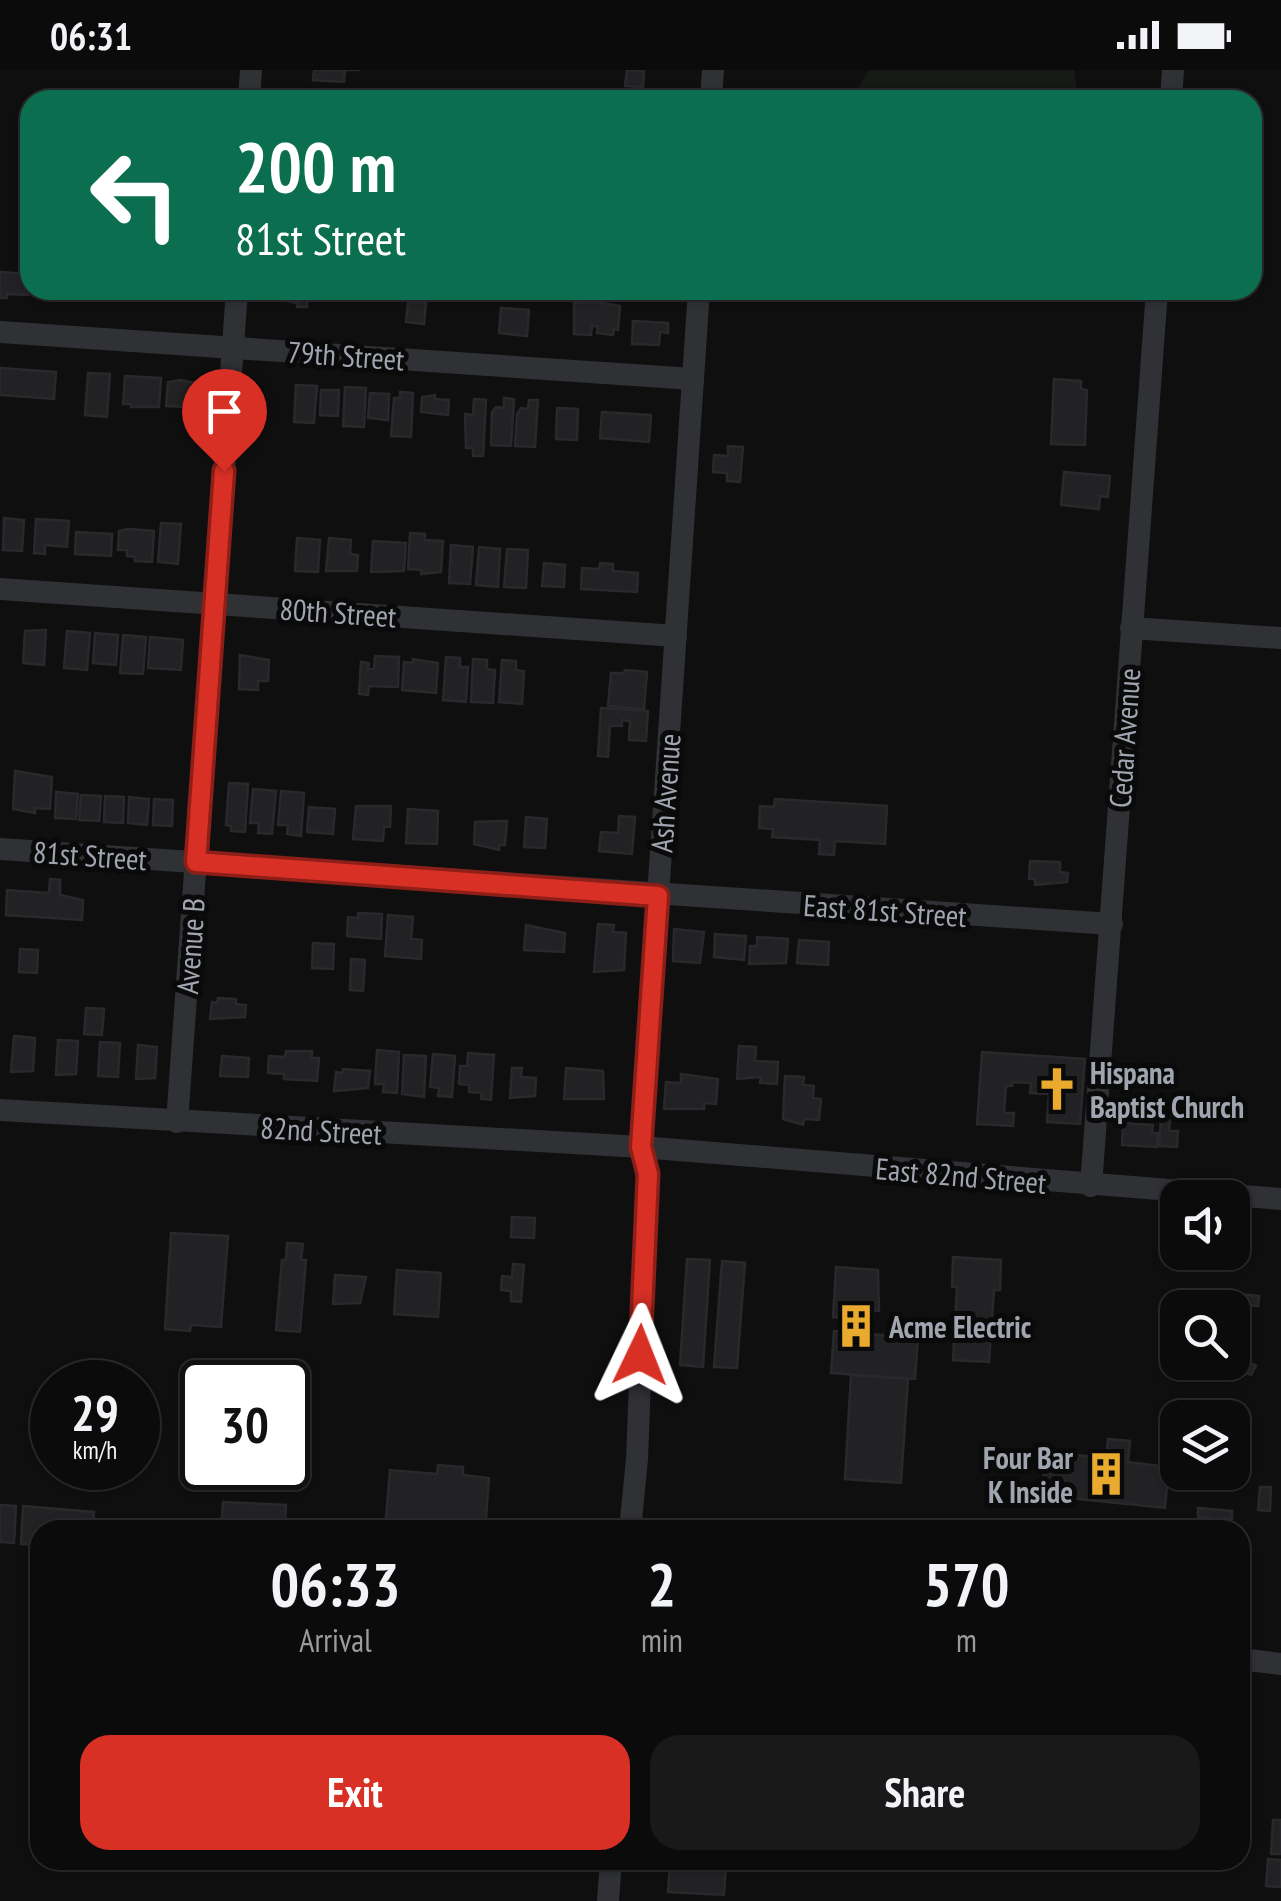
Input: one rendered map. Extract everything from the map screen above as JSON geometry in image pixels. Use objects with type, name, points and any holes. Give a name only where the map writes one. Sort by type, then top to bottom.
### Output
[{"type":"street","name":"Avenue B","points":[[177,1122],[236,300]]},
{"type":"street","name":"Ash Avenue","points":[[631,1520],[648,1174],[641,1147],[698,300]]},
{"type":"street","name":"Cedar Avenue","points":[[1091,1186],[1156,300]]},
{"type":"street","name":"79th Street","points":[[0,332],[693,378]]},
{"type":"street","name":"80th Street","points":[[0,589],[676,636]]},
{"type":"street","points":[[1131,628],[1281,638]]},
{"type":"street","name":"81st Street","points":[[0,849],[658,896]]},
{"type":"street","name":"East 81st Street","points":[[658,896],[1112,924]]},
{"type":"street","name":"82nd Street","points":[[0,1110],[641,1147]]},
{"type":"street","name":"East 82nd Street","points":[[641,1147],[1281,1199]]},
{"type":"street","points":[[1250,1661],[1281,1664]]},
{"type":"street","points":[[608,1901],[610,1870]]},
{"type":"shaded area","points":[[869,70],[1074,70],[1077,90],[857,90]]},
{"type":"building","points":[[314,70],[345,70],[344,82],[313,80]]},
{"type":"building","points":[[627,70],[644,70],[643,87],[625,86]]},
{"type":"building","points":[[0,272],[20,273],[20,295],[0,298]]},
{"type":"building","points":[[282,300],[307,300],[307,307],[297,307],[297,303]]},
{"type":"building","points":[[408,302],[426,303],[424,324],[406,322]]},
{"type":"building","points":[[574,303],[620,306],[618,330],[614,329],[613,335],[597,333],[598,326],[592,326],[591,335],[574,334]]},
{"type":"building","points":[[501,308],[529,310],[527,336],[499,333]]},
{"type":"building","points":[[633,321],[668,323],[668,333],[660,332],[659,345],[632,344]]},
{"type":"building","points":[[0,368],[56,372],[54,399],[0,395]]},
{"type":"building","points":[[88,373],[110,374],[107,417],[85,415]]},
{"type":"building","points":[[125,376],[161,378],[159,407],[123,404]]},
{"type":"building","points":[[1054,379],[1081,381],[1081,389],[1087,390],[1085,445],[1051,444]]},
{"type":"building","points":[[168,382],[207,385],[206,408],[166,406]]},
{"type":"building","points":[[296,385],[317,386],[314,423],[294,422]]},
{"type":"building","points":[[345,387],[366,388],[364,427],[343,426]]},
{"type":"building","points":[[321,390],[339,390],[338,416],[320,415]]},
{"type":"building","points":[[400,392],[413,393],[411,437],[391,436],[394,398],[400,398]]},
{"type":"building","points":[[370,393],[389,394],[388,420],[368,418]]},
{"type":"building","points":[[435,395],[435,399],[449,400],[448,415],[421,412],[422,397]]},
{"type":"building","points":[[504,398],[514,399],[511,446],[491,445],[492,412],[496,407],[504,408]]},
{"type":"building","points":[[474,399],[486,400],[483,456],[473,456],[473,448],[466,448],[465,414],[473,415]]},
{"type":"building","points":[[529,400],[538,400],[535,447],[515,446],[517,414],[521,408],[528,409]]},
{"type":"building","points":[[557,408],[578,409],[577,440],[556,439]]},
{"type":"building","points":[[602,412],[651,415],[649,442],[600,438]]},
{"type":"building","points":[[728,446],[743,447],[740,482],[727,481],[727,473],[713,472],[714,455],[728,456]]},
{"type":"building","points":[[1064,472],[1110,476],[1108,497],[1100,496],[1099,509],[1061,505]]},
{"type":"building","points":[[4,518],[24,520],[22,551],[3,550]]},
{"type":"building","points":[[36,519],[69,521],[67,547],[45,545],[45,554],[34,553]]},
{"type":"building","points":[[161,523],[181,524],[178,564],[158,562]]},
{"type":"building","points":[[119,531],[154,531],[152,562],[135,561],[135,557],[127,556],[127,550],[118,550]]},
{"type":"building","points":[[76,532],[112,534],[111,556],[75,554]]},
{"type":"building","points":[[410,533],[425,534],[425,540],[443,541],[441,572],[421,574],[422,570],[408,569]]},
{"type":"building","points":[[297,538],[320,540],[318,572],[295,571]]},
{"type":"building","points":[[329,538],[351,540],[350,554],[358,555],[357,571],[326,571]]},
{"type":"building","points":[[373,541],[406,543],[404,571],[371,572]]},
{"type":"building","points":[[451,545],[473,547],[470,584],[449,583]]},
{"type":"building","points":[[479,547],[500,549],[498,587],[476,585]]},
{"type":"building","points":[[507,549],[528,550],[526,588],[504,587]]},
{"type":"building","points":[[544,563],[565,565],[564,587],[542,586]]},
{"type":"building","points":[[600,563],[613,564],[613,571],[638,573],[637,592],[581,589],[582,568],[599,569]]},
{"type":"building","points":[[46,630],[44,665],[23,663],[25,631]]},
{"type":"building","points":[[67,631],[90,633],[87,670],[64,668]]},
{"type":"building","points":[[95,633],[118,635],[116,665],[93,663]]},
{"type":"building","points":[[123,635],[146,637],[143,674],[120,673]]},
{"type":"building","points":[[150,637],[183,640],[181,670],[148,668]]},
{"type":"building","points":[[240,655],[269,660],[268,681],[258,681],[258,690],[239,689]]},
{"type":"building","points":[[375,656],[399,657],[398,687],[369,686],[368,695],[359,694],[361,662],[374,669]]},
{"type":"building","points":[[446,657],[460,658],[460,667],[468,667],[466,702],[443,700]]},
{"type":"building","points":[[413,659],[438,663],[436,693],[402,690],[404,662],[413,663]]},
{"type":"building","points":[[473,659],[487,660],[487,669],[495,670],[493,703],[471,702]]},
{"type":"building","points":[[502,660],[516,661],[516,670],[524,671],[522,704],[499,702]]},
{"type":"building","points":[[647,672],[644,709],[608,706],[611,673]]},
{"type":"building","points":[[601,708],[648,711],[646,741],[629,740],[630,721],[622,720],[622,726],[610,726],[608,757],[598,756]]},
{"type":"building","points":[[15,771],[52,777],[50,809],[35,808],[35,813],[13,809]]},
{"type":"building","points":[[229,783],[248,784],[245,832],[231,831],[231,826],[226,825]]},
{"type":"building","points":[[253,789],[276,791],[272,834],[258,833],[259,823],[250,823]]},
{"type":"building","points":[[281,791],[304,793],[301,836],[287,834],[288,825],[278,825]]},
{"type":"building","points":[[56,792],[78,794],[76,819],[55,818]]},
{"type":"building","points":[[81,795],[101,796],[99,821],[79,820]]},
{"type":"building","points":[[105,796],[124,797],[123,823],[104,822]]},
{"type":"building","points":[[129,797],[149,799],[147,825],[128,823]]},
{"type":"building","points":[[154,799],[173,800],[172,826],[153,825]]},
{"type":"building","points":[[775,799],[887,806],[885,844],[835,841],[834,855],[819,854],[820,840],[772,837],[773,829],[759,828],[760,806],[774,807]]},
{"type":"building","points":[[356,806],[391,806],[390,827],[384,827],[383,841],[353,839]]},
{"type":"building","points":[[309,807],[335,809],[333,834],[307,832]]},
{"type":"building","points":[[408,809],[438,811],[437,844],[406,843]]},
{"type":"building","points":[[619,816],[635,817],[632,854],[599,851],[601,832],[618,833]]},
{"type":"building","points":[[526,817],[547,819],[545,848],[524,847]]},
{"type":"building","points":[[507,821],[505,845],[499,845],[499,850],[474,844],[475,822]]},
{"type":"building","points":[[1030,861],[1060,862],[1060,872],[1068,873],[1067,882],[1035,885],[1035,879],[1029,879]]},
{"type":"building","points":[[50,879],[60,880],[60,895],[83,900],[82,920],[6,915],[7,890],[49,893]]},
{"type":"building","points":[[358,913],[382,914],[381,939],[347,936],[348,917],[358,918]]},
{"type":"building","points":[[388,915],[413,917],[411,939],[422,940],[421,959],[385,956]]},
{"type":"building","points":[[598,924],[614,925],[613,932],[626,933],[624,970],[594,972]]},
{"type":"building","points":[[526,925],[565,933],[564,952],[524,950]]},
{"type":"building","points":[[674,929],[704,932],[700,963],[673,961]]},
{"type":"building","points":[[715,934],[746,936],[744,960],[714,957]]},
{"type":"building","points":[[757,937],[788,939],[786,963],[749,964],[750,946],[757,946]]},
{"type":"building","points":[[799,940],[829,942],[828,965],[797,963]]},
{"type":"building","points":[[313,943],[334,944],[333,969],[312,968]]},
{"type":"building","points":[[20,949],[38,950],[37,973],[19,972]]},
{"type":"building","points":[[351,959],[365,960],[363,991],[350,990]]},
{"type":"building","points":[[218,998],[236,999],[236,1004],[246,1005],[245,1017],[210,1019],[212,1002],[217,1003]]},
{"type":"building","points":[[86,1008],[104,1009],[102,1035],[84,1034]]},
{"type":"building","points":[[14,1036],[35,1038],[33,1071],[11,1072]]},
{"type":"building","points":[[58,1040],[78,1041],[76,1074],[56,1075]]},
{"type":"building","points":[[100,1042],[120,1043],[118,1077],[98,1076]]},
{"type":"building","points":[[138,1045],[157,1047],[155,1078],[136,1079]]},
{"type":"building","points":[[739,1046],[756,1047],[755,1061],[778,1062],[777,1084],[760,1083],[761,1077],[737,1079]]},
{"type":"building","points":[[377,1050],[399,1052],[397,1093],[383,1092],[384,1084],[375,1084]]},
{"type":"building","points":[[286,1051],[312,1051],[312,1058],[319,1058],[317,1081],[284,1079],[284,1074],[268,1073],[269,1056],[285,1057]]},
{"type":"building","name":"Hispana Baptist Church","points":[[982,1052],[1085,1059],[1080,1124],[1047,1122],[1049,1094],[1030,1093],[1031,1083],[1013,1082],[1006,1086],[1004,1113],[1014,1113],[1013,1126],[977,1124]]},
{"type":"building","points":[[468,1053],[494,1055],[491,1100],[481,1099],[482,1093],[469,1092],[469,1085],[459,1084],[460,1066],[467,1066]]},
{"type":"building","points":[[433,1054],[455,1056],[452,1097],[438,1096],[439,1088],[430,1087]]},
{"type":"building","points":[[404,1055],[426,1056],[424,1097],[402,1094]]},
{"type":"building","points":[[222,1056],[249,1058],[248,1077],[220,1076]]},
{"type":"building","points":[[512,1068],[522,1068],[521,1077],[536,1078],[535,1096],[510,1098]]},
{"type":"building","points":[[566,1068],[603,1071],[604,1099],[564,1099]]},
{"type":"building","points":[[343,1069],[370,1071],[368,1088],[334,1091],[336,1072],[342,1073]]},
{"type":"building","points":[[681,1074],[718,1079],[716,1104],[704,1103],[704,1109],[664,1109],[666,1082],[681,1083]]},
{"type":"building","points":[[785,1076],[804,1077],[803,1085],[814,1086],[813,1098],[821,1099],[819,1120],[804,1119],[803,1125],[783,1119]]},
{"type":"building","points":[[1161,1118],[1170,1119],[1169,1131],[1178,1131],[1177,1147],[1159,1146]]},
{"type":"building","points":[[1123,1123],[1153,1125],[1152,1133],[1158,1133],[1157,1147],[1122,1145]]},
{"type":"building","points":[[512,1217],[535,1218],[534,1238],[511,1237]]},
{"type":"building","points":[[171,1233],[228,1236],[221,1327],[191,1325],[190,1331],[165,1329]]},
{"type":"building","points":[[287,1243],[303,1244],[301,1260],[306,1260],[300,1332],[276,1330]]},
{"type":"building","points":[[953,1257],[1001,1260],[1000,1290],[994,1290],[989,1362],[953,1360],[957,1287],[952,1287]]},
{"type":"building","points":[[687,1259],[710,1260],[703,1367],[680,1365]]},
{"type":"building","points":[[722,1261],[745,1263],[737,1368],[714,1367]]},
{"type":"building","points":[[513,1264],[524,1265],[521,1302],[511,1301],[511,1291],[501,1290],[502,1276],[512,1277]]},
{"type":"building","name":"Acme Electric","points":[[836,1267],[878,1270],[879,1311],[873,1310],[873,1321],[866,1321],[865,1334],[918,1337],[915,1379],[831,1373],[834,1331],[845,1332],[846,1318],[833,1317]]},
{"type":"building","points":[[397,1270],[441,1273],[438,1317],[394,1314]]},
{"type":"building","points":[[335,1275],[366,1277],[360,1303],[333,1304]]},
{"type":"building","points":[[1250,1295],[1259,1296],[1258,1306],[1250,1305]]},
{"type":"building","points":[[851,1375],[908,1379],[901,1483],[845,1479]]},
{"type":"building","name":"Four Bar K Inside","points":[[1108,1439],[1130,1441],[1128,1462],[1160,1466],[1160,1490],[1167,1490],[1165,1508],[1058,1497],[1060,1483],[1043,1481],[1046,1452],[1106,1458]]},
{"type":"building","points":[[438,1465],[463,1467],[463,1475],[489,1478],[486,1520],[386,1520],[390,1470],[437,1474]]},
{"type":"building","points":[[1260,1487],[1271,1487],[1270,1511],[1258,1510]]},
{"type":"building","points":[[223,1502],[286,1505],[285,1520],[222,1520]]},
{"type":"building","points":[[0,1505],[16,1506],[14,1543],[0,1542]]},
{"type":"building","points":[[23,1506],[94,1512],[94,1520],[30,1520],[30,1544],[21,1544]]},
{"type":"building","points":[[1198,1508],[1232,1511],[1232,1519],[1198,1517]]},
{"type":"building","points":[[1273,1820],[1281,1820],[1281,1854],[1271,1854]]},
{"type":"building","points":[[1268,1859],[1281,1860],[1281,1887],[1266,1886]]},
{"type":"building","points":[[669,1870],[726,1870],[724,1895],[668,1892]]},
{"type":"place","name":"Hispana Baptist Church","points":[[1057,1089]]},
{"type":"place","name":"Acme Electric","points":[[856,1326]]},
{"type":"place","name":"Four Bar K Inside","points":[[1106,1474]]},
{"type":"route","points":[[224,471],[196,862],[658,896],[641,1147],[648,1174],[640,1355]]}]
